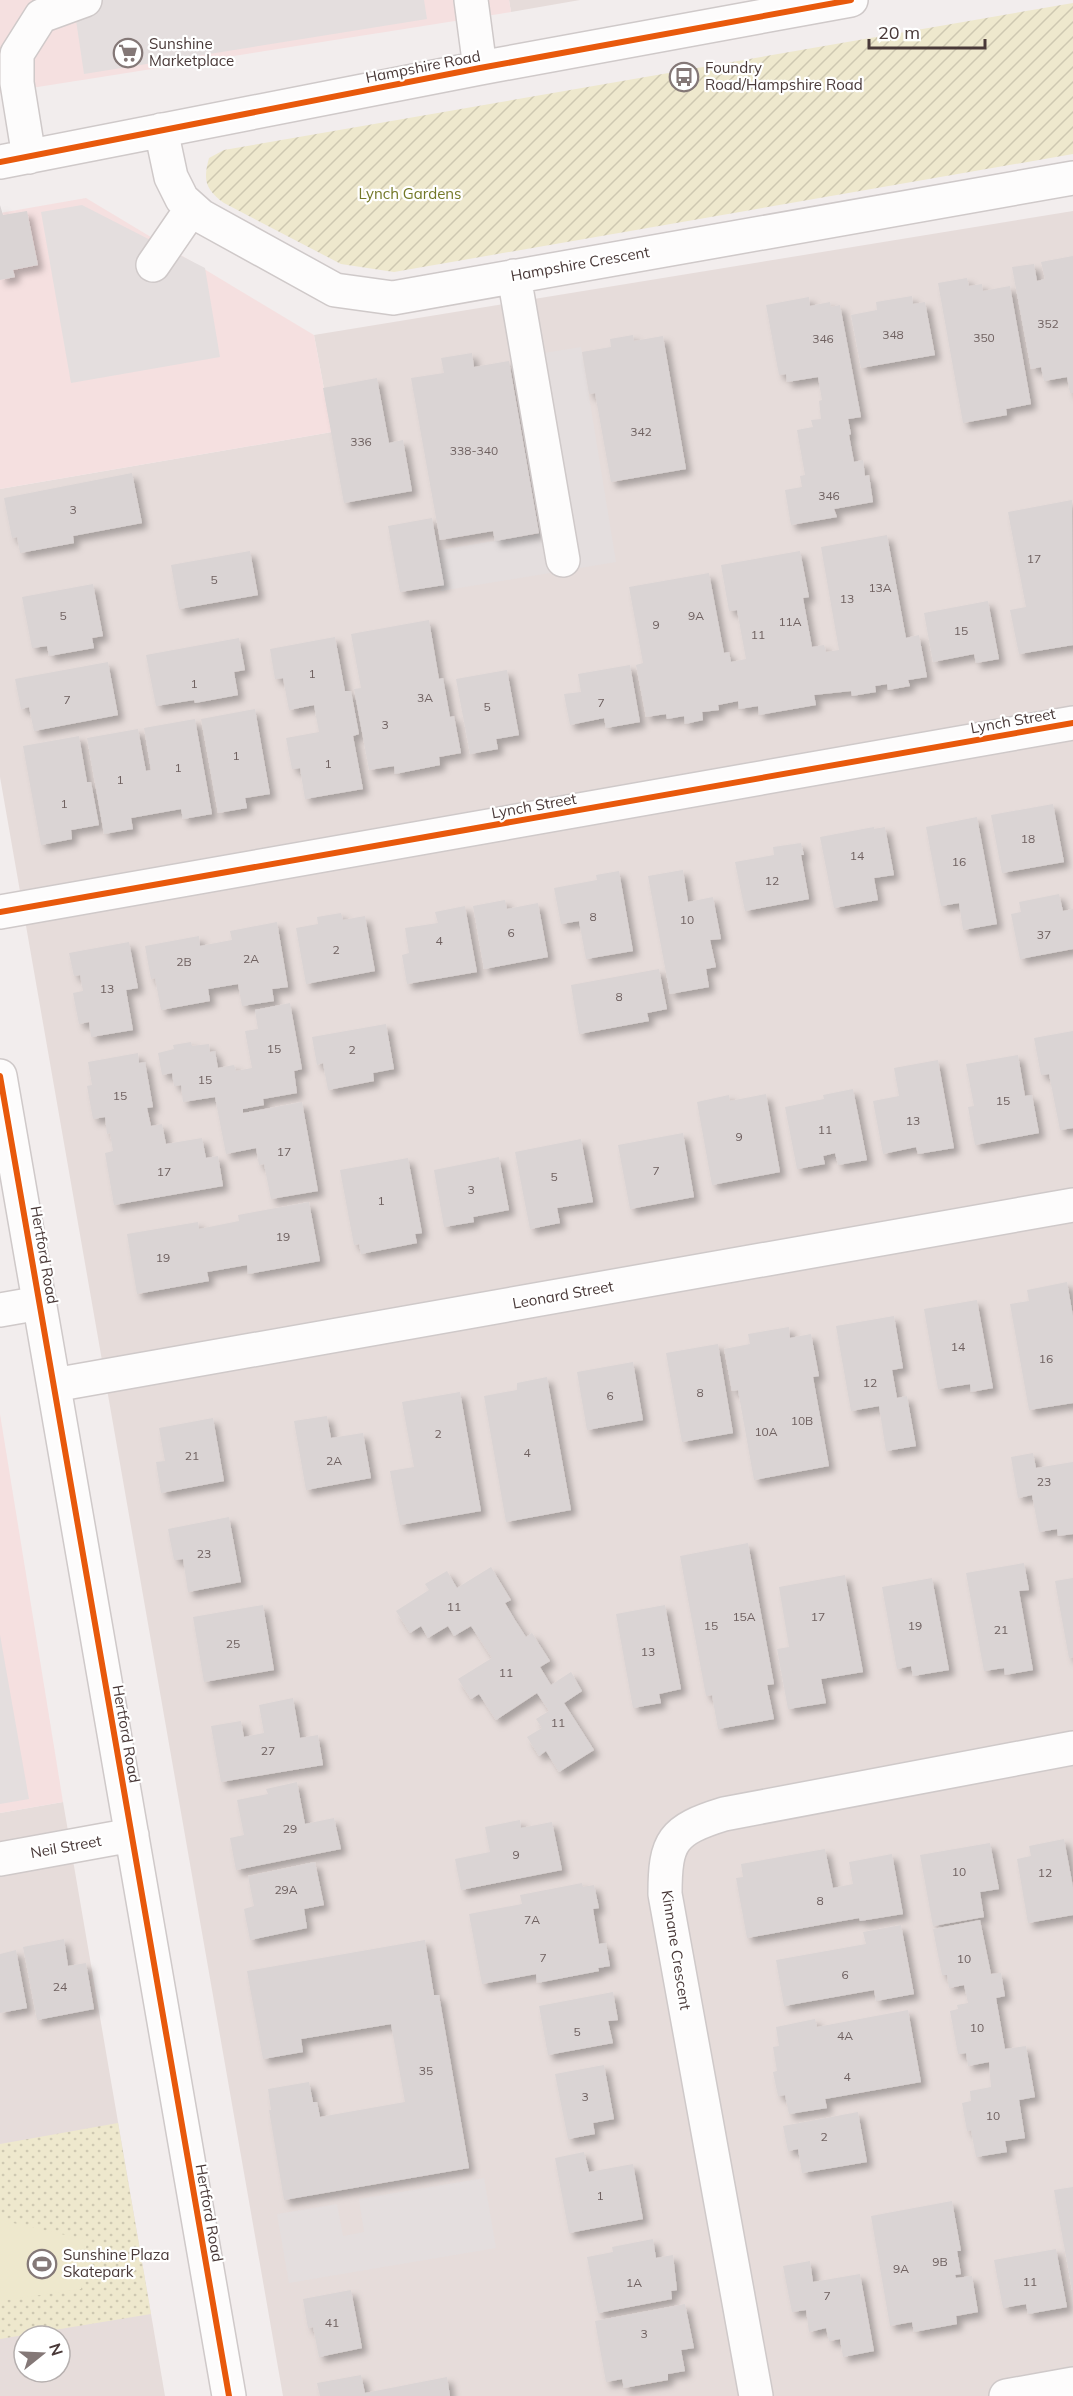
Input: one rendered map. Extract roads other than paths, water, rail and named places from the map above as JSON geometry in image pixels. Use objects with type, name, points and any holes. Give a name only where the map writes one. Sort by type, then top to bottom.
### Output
[{"type":"street","points":[[15,159],[17,83],[9,48],[41,16],[85,0]]},
{"type":"street","points":[[471,0],[480,68]]},
{"type":"street","name":"Hampshire Road","points":[[15,159],[480,68],[851,0]]},
{"type":"street","name":"Hampshire Crescent","points":[[161,130],[171,177],[182,199],[201,216],[335,290],[393,298],[1073,178]]},
{"type":"street","points":[[153,265],[192,208]]},
{"type":"street","points":[[514,276],[562,560]]},
{"type":"street","name":"Lynch Street","points":[[0,912],[1073,723]]},
{"type":"street","name":"Hertford Road","points":[[0,1076],[229,2396]]},
{"type":"street","name":"Leonard Street","points":[[54,1385],[1073,1205]]},
{"type":"street","points":[[0,1310],[40,1303]]},
{"type":"street","name":"Kinnane Crescent","points":[[756,2396],[665,1894],[665,1867],[671,1842],[688,1828],[703,1820],[724,1814],[1073,1748]]},
{"type":"street","name":"Neil Street","points":[[0,1859],[132,1835]]},
{"type":"street","points":[[1006,2396],[1073,2384]]},
{"type":"place","name":"Sunshine Marketplace","points":[[128,53]]},
{"type":"place","name":"Foundry Road/Hampshire Road","points":[[684,77]]},
{"type":"place","name":"Sunshine Plaza Skatepark","points":[[42,2264]]},
{"type":"park label","name":"Lynch Gardens","points":[[410,194]]}]
